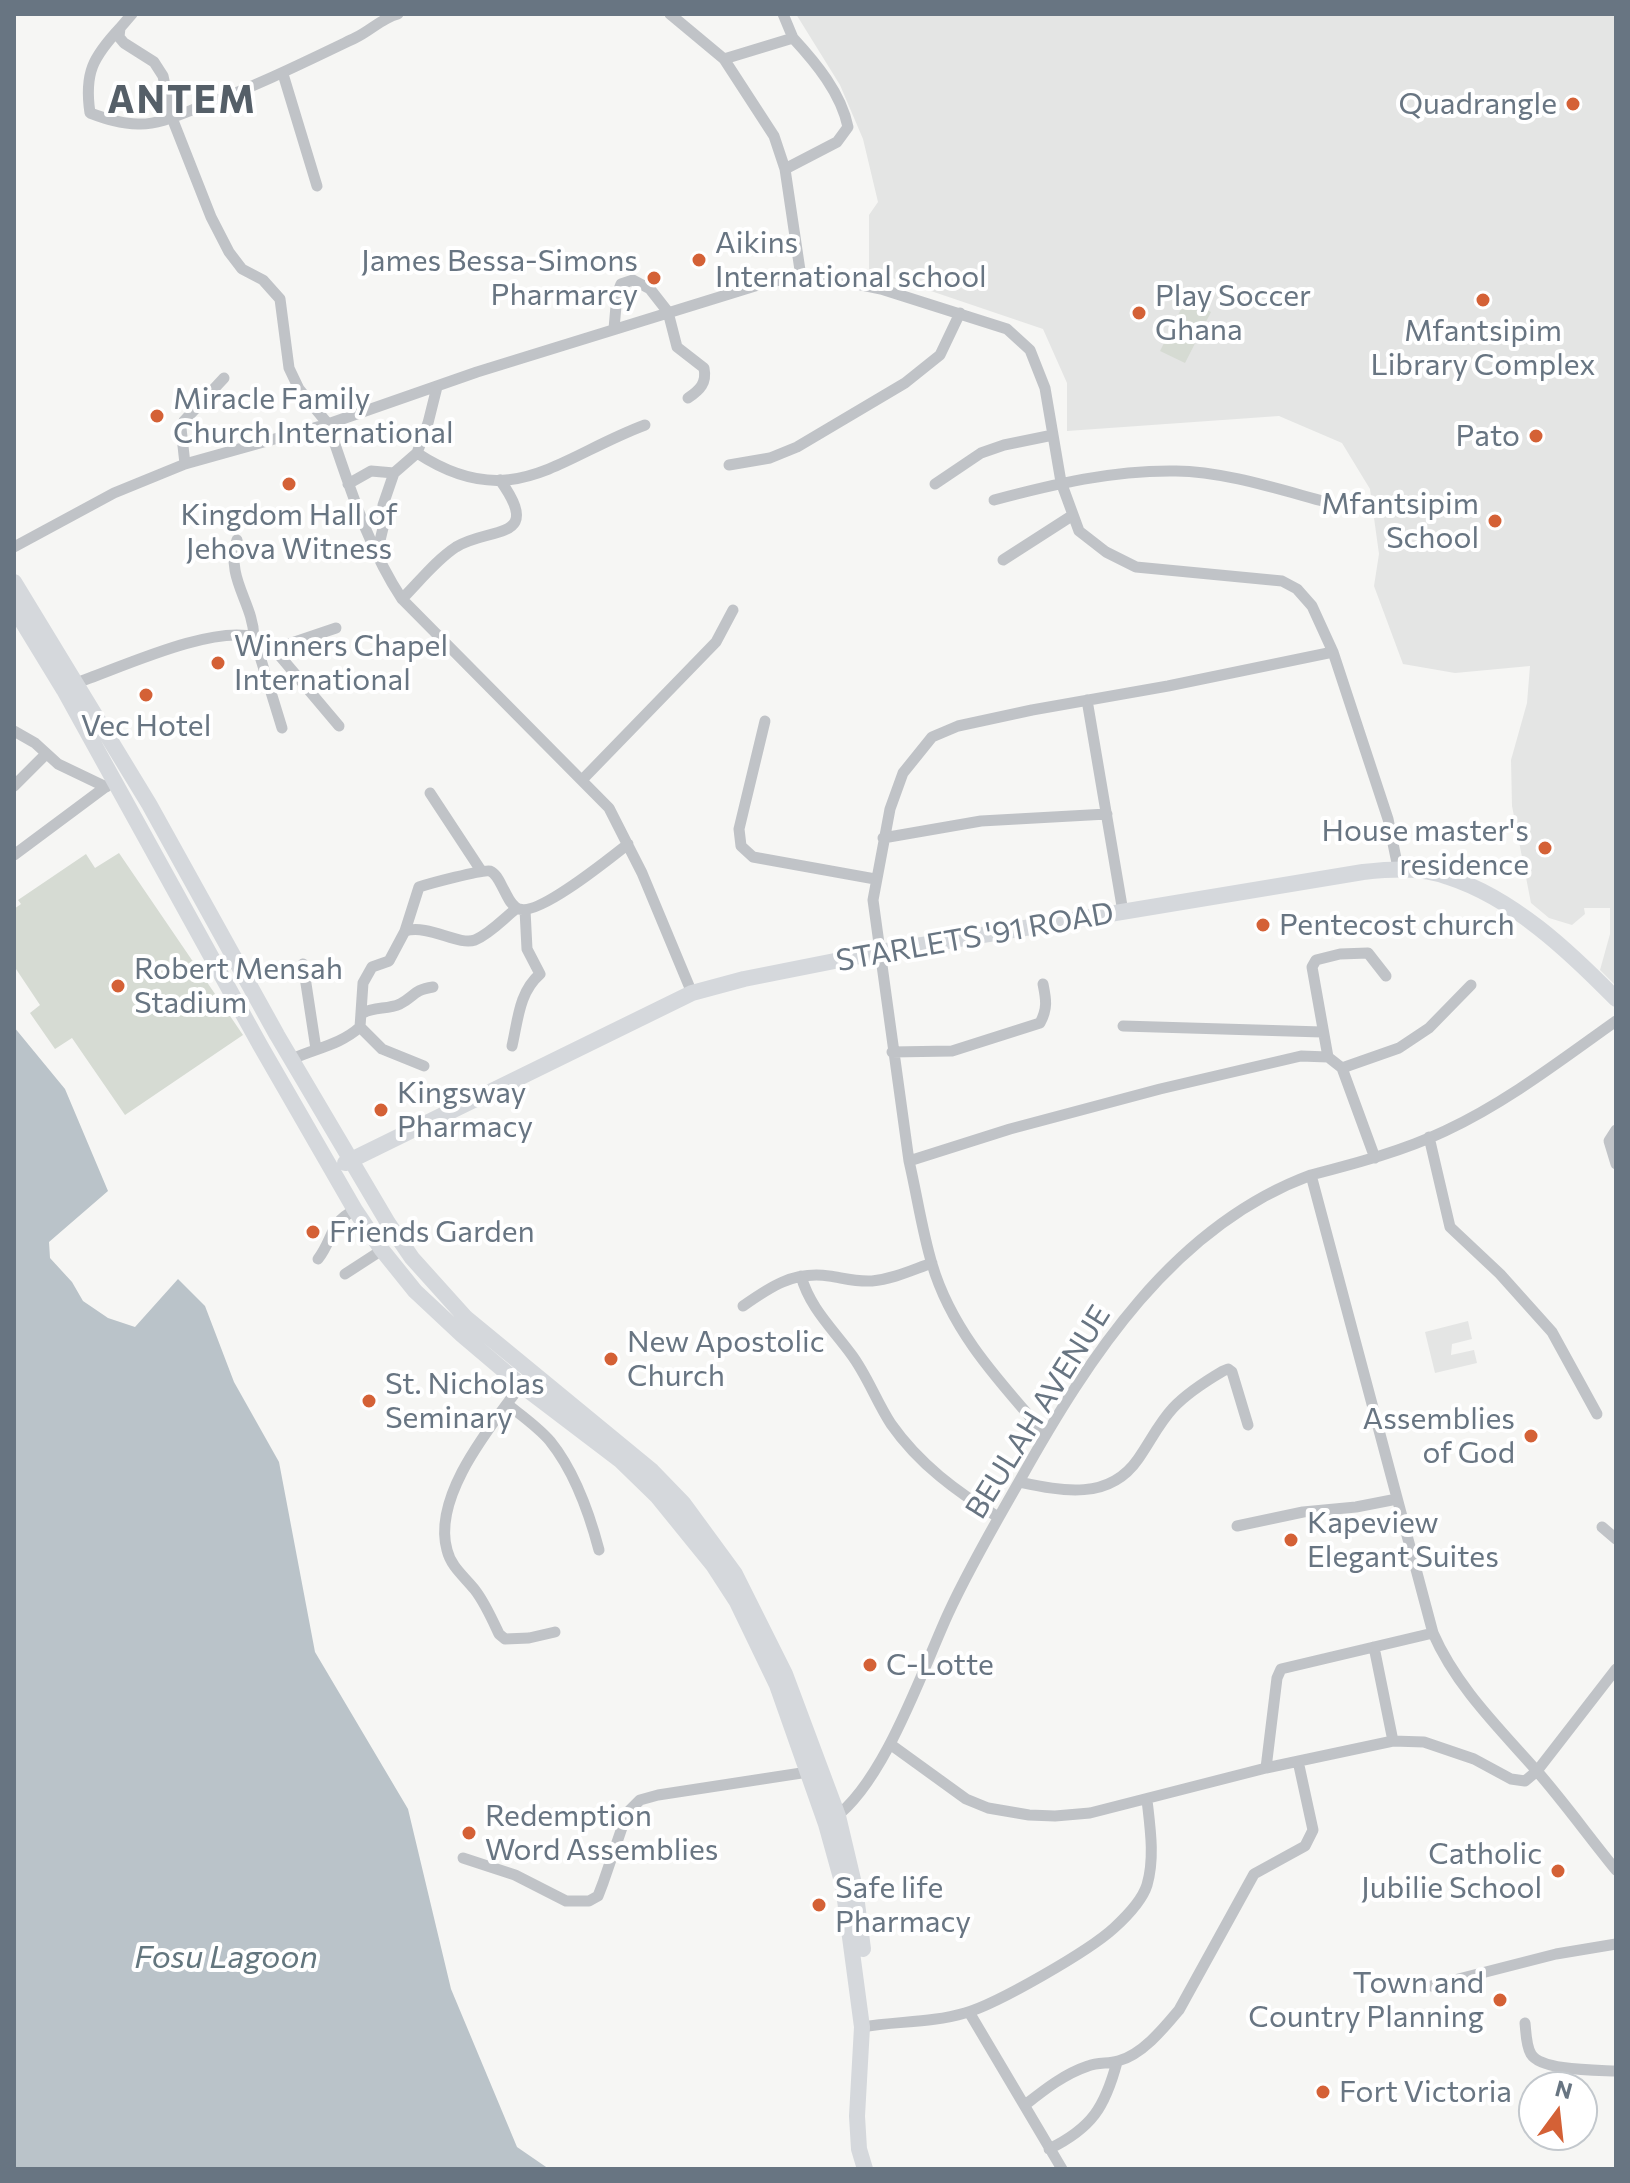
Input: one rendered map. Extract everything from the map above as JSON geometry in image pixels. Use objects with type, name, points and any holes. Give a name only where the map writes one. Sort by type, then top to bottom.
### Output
[{"type":"street","points":[[132,14],[97,52],[86,89],[90,113],[117,122],[141,125],[172,118],[283,74],[368,31],[388,16],[398,14]]},
{"type":"street","points":[[670,14],[724,59],[774,136],[785,169],[801,277]]},
{"type":"street","points":[[783,14],[793,38],[814,62],[844,110],[848,127],[837,142],[785,169]]},
{"type":"street","points":[[120,28],[119,37],[154,62],[163,76],[172,118],[211,217],[229,252],[242,269],[263,280],[280,299],[289,368],[299,389],[328,424],[348,484],[384,572],[402,599],[609,808],[628,844],[692,993]]},
{"type":"street","points":[[724,59],[793,38]]},
{"type":"street","points":[[283,74],[317,186]]},
{"type":"street","points":[[14,547],[114,493],[185,464],[328,424],[614,329],[768,282],[801,277],[833,279],[881,289],[1007,329],[1030,350],[1045,388],[1061,482],[1079,531],[1106,552],[1136,567],[1270,579],[1297,589],[1312,606],[1333,652],[1388,819],[1398,868]]},
{"type":"street","points":[[614,329],[617,294],[621,284],[633,280],[650,289],[668,312],[677,347],[704,368],[706,375],[700,389],[688,398]]},
{"type":"street","points":[[729,465],[770,458],[797,447],[905,383],[940,355],[960,313]]},
{"type":"street","points":[[185,464],[181,428],[184,421],[224,378]]},
{"type":"street","points":[[377,553],[383,528],[383,505],[394,473],[417,453],[437,387]]},
{"type":"street","points":[[417,453],[440,468],[475,479],[500,480],[546,472],[645,425]]},
{"type":"street","points":[[935,484],[981,453],[1053,435]]},
{"type":"street","points":[[348,484],[371,471],[394,473]]},
{"type":"street","points":[[994,500],[1061,482],[1120,473],[1178,471],[1274,488],[1326,502]]},
{"type":"street","points":[[402,599],[454,548],[508,531],[515,520],[515,501],[500,480]]},
{"type":"street","points":[[1003,560],[1073,515]]},
{"type":"street","points":[[237,540],[234,552],[237,586],[253,620],[254,637],[282,728]]},
{"type":"street","points":[[14,582],[17,611],[64,690],[110,786],[133,815],[355,1210],[382,1250],[424,1299],[521,1385],[621,1461],[657,1496],[713,1565],[758,1642],[808,1772],[832,1820]]},
{"type":"street","points":[[583,779],[716,642],[733,610]]},
{"type":"street","points":[[17,611],[76,683],[149,804],[277,1035],[388,1223],[412,1258],[466,1318],[652,1471],[683,1503],[735,1574],[763,1625],[785,1674],[862,1926],[865,1976],[857,2116],[859,2149],[865,2169]]},
{"type":"street","points":[[274,649],[336,628]]},
{"type":"street","points":[[76,683],[175,648],[223,634],[240,633],[274,649],[339,726]]},
{"type":"street","points":[[1045,1434],[976,1352],[944,1296],[932,1263],[909,1161],[873,912],[875,879],[883,838],[903,773],[932,737],[958,726],[1333,652]]},
{"type":"street","points":[[1087,700],[1123,912]]},
{"type":"street","points":[[765,721],[739,829],[741,846],[753,857],[875,879]]},
{"type":"street","points":[[14,731],[35,743],[58,764],[110,786]]},
{"type":"street","points":[[14,786],[46,754]]},
{"type":"street","points":[[14,855],[110,786]]},
{"type":"street","points":[[430,793],[480,869]]},
{"type":"street","points":[[133,815],[149,804]]},
{"type":"street","points":[[883,838],[981,821],[1107,814]]},
{"type":"street","points":[[405,931],[422,929],[462,941],[475,940],[521,909],[560,896],[628,844]]},
{"type":"street","name":"STARLETS '91 ROAD","points":[[333,1170],[692,993],[744,979],[880,952],[1301,881],[1398,868],[1448,877],[1502,903],[1541,931],[1616,999]]},
{"type":"street","points":[[292,1059],[335,1045],[360,1027],[363,1013],[361,1002],[368,973],[375,964],[389,961],[405,931],[419,887],[480,869],[496,875],[521,909],[527,949],[540,974],[525,993],[512,1046]]},
{"type":"street","points":[[1328,1057],[1312,967],[1316,960],[1340,954],[1368,953],[1386,976]]},
{"type":"street","points":[[303,964],[316,1049]]},
{"type":"street","points":[[892,1052],[952,1051],[1034,1026],[1040,1023],[1046,1012],[1043,984]]},
{"type":"street","points":[[1342,1068],[1399,1048],[1429,1028],[1471,985]]},
{"type":"street","points":[[363,1013],[376,1007],[399,1005],[417,989],[433,987]]},
{"type":"street","name":"BEULAH AVENUE","points":[[832,1820],[858,1794],[890,1744],[947,1615],[1045,1434],[1134,1306],[1167,1270],[1218,1226],[1262,1197],[1311,1175],[1375,1158],[1429,1137],[1480,1112],[1544,1073],[1616,1021]]},
{"type":"street","points":[[1123,1026],[1322,1032]]},
{"type":"street","points":[[360,1027],[382,1049],[424,1066]]},
{"type":"street","points":[[260,1045],[277,1035]]},
{"type":"street","points":[[909,1161],[1010,1129],[1301,1056],[1328,1057],[1342,1068],[1375,1158]]},
{"type":"street","points":[[1616,1130],[1609,1141],[1616,1164]]},
{"type":"street","points":[[338,1135],[356,1143],[381,1144]]},
{"type":"street","points":[[1429,1137],[1450,1227],[1500,1274],[1552,1332],[1597,1414]]},
{"type":"street","points":[[1311,1175],[1433,1633],[1450,1667],[1497,1728],[1537,1771],[1616,1870]]},
{"type":"street","points":[[318,1259],[340,1218],[355,1210]]},
{"type":"street","points":[[345,1274],[382,1250]]},
{"type":"street","points":[[743,1306],[775,1283],[801,1276],[870,1281],[890,1279],[932,1263]]},
{"type":"street","points":[[801,1276],[818,1313],[851,1353],[879,1405],[906,1443],[944,1481],[998,1517]]},
{"type":"street","points":[[1019,1482],[1075,1491],[1112,1484],[1125,1476],[1175,1406],[1201,1384],[1228,1369],[1232,1372],[1248,1425]]},
{"type":"street","points":[[521,1385],[467,1464],[455,1487],[444,1529],[453,1564],[475,1589],[499,1634],[505,1639],[555,1632]]},
{"type":"street","points":[[507,1404],[539,1430],[559,1455],[581,1493],[599,1550]]},
{"type":"street","points":[[1237,1526],[1303,1512],[1397,1499]]},
{"type":"street","points":[[1602,1527],[1616,1539]]},
{"type":"street","points":[[1266,1768],[1277,1678],[1281,1669],[1433,1633]]},
{"type":"street","points":[[1374,1647],[1393,1741]]},
{"type":"street","points":[[890,1744],[952,1791],[988,1808],[1055,1816],[1147,1800],[1266,1768],[1393,1741],[1424,1742],[1474,1759],[1518,1781],[1525,1781],[1537,1771],[1616,1669]]},
{"type":"street","points":[[1025,2105],[1067,2075],[1088,2066],[1117,2062],[1150,2041],[1179,2010],[1254,1874],[1305,1846],[1311,1839],[1313,1830],[1298,1761]]},
{"type":"street","points":[[463,1858],[503,1870],[566,1901],[589,1901],[598,1896],[627,1813],[640,1800],[808,1772]]},
{"type":"street","points":[[862,2022],[923,2022],[969,2012],[1075,1955],[1112,1930],[1132,1910],[1146,1887],[1151,1859],[1147,1800]]},
{"type":"street","points":[[1431,1986],[1556,1954],[1616,1944]]},
{"type":"street","points":[[969,2012],[1062,2169]]},
{"type":"street","points":[[1525,2023],[1529,2050],[1539,2062],[1616,2071]]},
{"type":"street","points":[[1049,2149],[1071,2138],[1090,2122],[1107,2096],[1117,2062]]},
{"type":"shaded area","name":"Mfantsipim School","points":[[796,14],[1616,14],[1616,986],[1600,970],[1610,934],[1610,908],[1584,908],[1585,914],[1572,925],[1549,918],[1531,903],[1512,806],[1511,760],[1527,703],[1530,666],[1455,673],[1403,664],[1374,586],[1379,554],[1370,489],[1342,443],[1279,416],[1067,431],[1067,383],[1043,329],[869,270],[869,215],[878,202],[863,139],[840,85]]},
{"type":"shaded area","points":[[1186,299],[1211,312],[1185,363],[1160,351]]},
{"type":"shaded area","name":"Robert Mensah Stadium","points":[[119,853],[243,1035],[125,1115],[72,1038],[55,1049],[30,1013],[40,1005],[14,966],[14,909],[21,904],[18,900],[86,854],[95,868]]},
{"type":"shaded area","points":[[1468,1321],[1472,1339],[1452,1344],[1451,1355],[1474,1350],[1477,1363],[1435,1373],[1425,1332]]},
{"type":"water","name":"Fosu Lagoon","points":[[14,1027],[65,1089],[108,1191],[49,1242],[50,1258],[72,1282],[83,1301],[108,1318],[135,1327],[178,1279],[205,1306],[234,1382],[279,1462],[315,1652],[408,1809],[451,1989],[517,2147],[549,2169],[14,2169]]},
{"type":"place","name":"Quadrangle","points":[[1573,104]]},
{"type":"place","name":"Aikins International school","points":[[699,260]]},
{"type":"place","name":"James Bessa-Simons Pharmarcy","points":[[654,278]]},
{"type":"place","name":"Mfantsipim Library Complex","points":[[1483,300]]},
{"type":"place","name":"Play Soccer Ghana","points":[[1139,313]]},
{"type":"place","name":"Miracle Family Church International","points":[[157,416]]},
{"type":"place","name":"Pato","points":[[1536,436]]},
{"type":"place","name":"Kingdom Hall of Jehova Witness","points":[[289,484]]},
{"type":"place","name":"Mfantsipim School","points":[[1495,521]]},
{"type":"place","name":"Winners Chapel International","points":[[218,663]]},
{"type":"place","name":"Vec Hotel","points":[[146,695]]},
{"type":"place","name":"House master's residence","points":[[1545,848]]},
{"type":"place","name":"Pentecost church","points":[[1263,925]]},
{"type":"place","name":"Robert Mensah Stadium","points":[[118,986]]},
{"type":"place","name":"Kingsway Pharmacy","points":[[381,1110]]},
{"type":"place","name":"Friends Garden","points":[[313,1232]]},
{"type":"place","name":"New Apostolic Church","points":[[611,1359]]},
{"type":"place","name":"St. Nicholas Seminary","points":[[369,1401]]},
{"type":"place","name":"Assemblies of God","points":[[1531,1436]]},
{"type":"place","name":"Kapeview Elegant Suites","points":[[1291,1540]]},
{"type":"place","name":"C-Lotte","points":[[870,1665]]},
{"type":"place","name":"Redemption Word Assemblies","points":[[469,1833]]},
{"type":"place","name":"Catholic Jubilie School","points":[[1558,1871]]},
{"type":"place","name":"Safe life Pharmacy","points":[[819,1905]]},
{"type":"place","name":"Town and Country Planning","points":[[1500,2000]]},
{"type":"place","name":"Fort Victoria","points":[[1323,2092]]},
{"type":"district","name":"ANTEM","points":[[182,100]]}]
